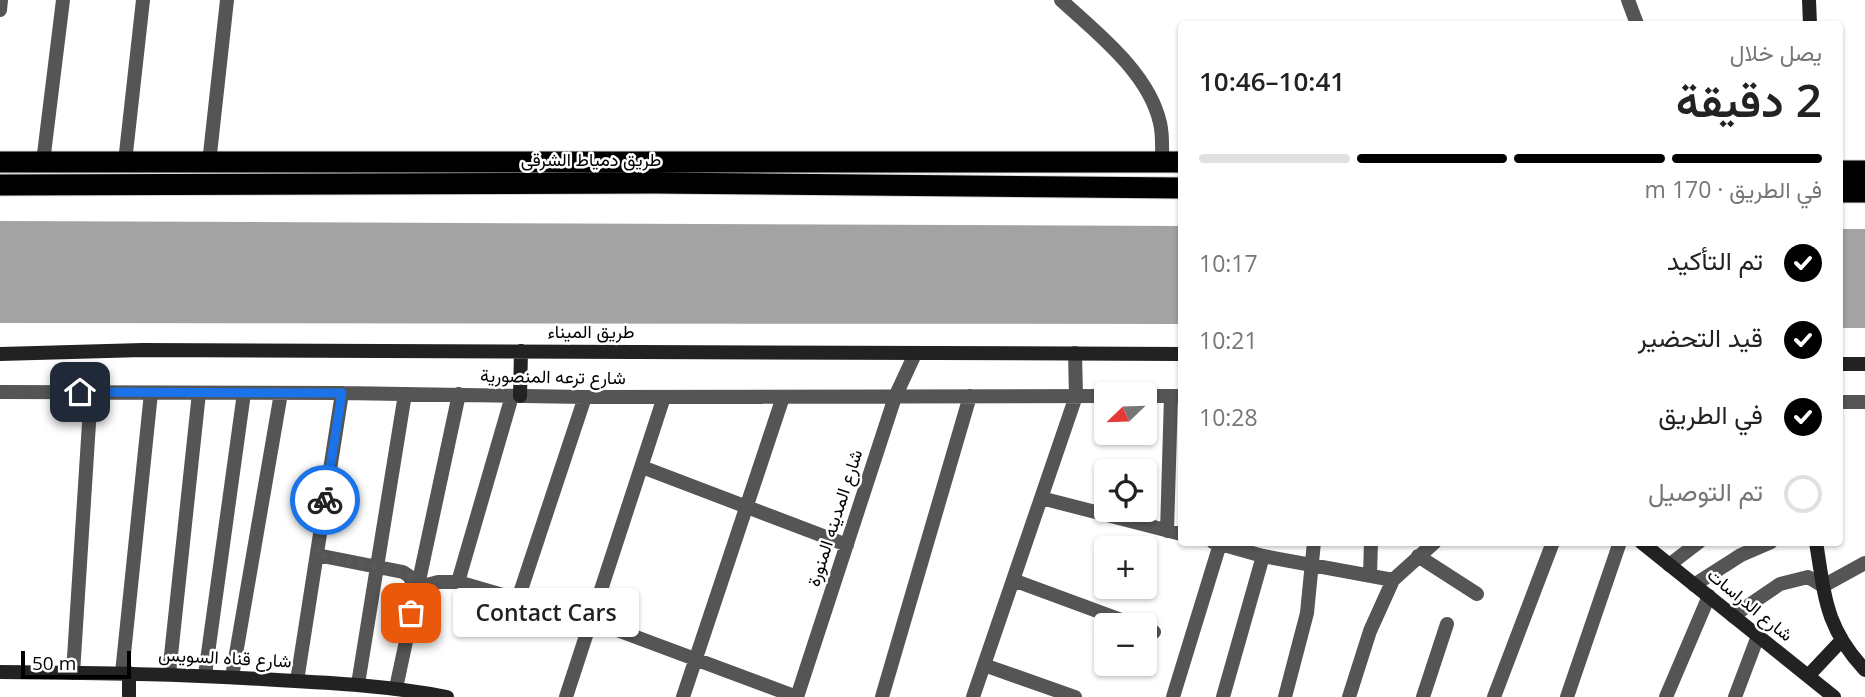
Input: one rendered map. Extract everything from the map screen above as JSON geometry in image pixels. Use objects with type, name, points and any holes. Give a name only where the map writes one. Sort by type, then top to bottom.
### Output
[{"type":"highway","points":[[653,161],[654,183]]},
{"type":"highway","name":"طريق دمياط الشرقى","points":[[0,162],[1172,162]]},
{"type":"highway","points":[[1843,171],[1865,171]]},
{"type":"highway","name":"طريق دمياط الشرقى","points":[[0,185],[654,183],[1178,188]]},
{"type":"highway","points":[[1843,192],[1865,192]]},
{"type":"street","points":[[0,10],[1,0]]},
{"type":"street","points":[[43,162],[63,0]]},
{"type":"street","points":[[125,162],[143,0]]},
{"type":"street","points":[[209,163],[227,0]]},
{"type":"street","points":[[1061,0],[1124,59],[1149,95],[1172,162]]},
{"type":"street","points":[[1628,0],[1636,21]]},
{"type":"street","points":[[1809,0],[1810,21]]},
{"type":"street","name":"طريق الميناء","points":[[0,354],[143,350],[1178,354]]},
{"type":"street","points":[[458,582],[516,396],[521,351]]},
{"type":"street","points":[[973,697],[1076,396],[1075,353]]},
{"type":"street","name":"شارع المدينه المنورة","points":[[797,697],[895,397],[915,354]]},
{"type":"street","points":[[1843,364],[1865,364]]},
{"type":"street","name":"شارع ترعه المنصورية","points":[[0,391],[585,397],[1094,396]]},
{"type":"street","points":[[73,673],[91,392]]},
{"type":"street","points":[[129,697],[125,673],[151,393]]},
{"type":"street","points":[[169,674],[199,393]]},
{"type":"street","points":[[205,676],[244,393]]},
{"type":"street","points":[[232,677],[281,393]]},
{"type":"street","points":[[297,681],[342,393]]},
{"type":"street","points":[[358,684],[405,394]]},
{"type":"street","points":[[402,691],[416,588],[459,394]]},
{"type":"street","points":[[882,697],[970,396]]},
{"type":"street","points":[[1041,498],[1174,533],[1176,396],[1157,396]]},
{"type":"street","points":[[518,599],[585,397]]},
{"type":"street","points":[[566,697],[664,397]]},
{"type":"street","points":[[683,697],[783,397]]},
{"type":"street","points":[[1843,402],[1865,402]]},
{"type":"street","points":[[642,467],[847,545]]},
{"type":"street","points":[[1173,697],[1216,546]]},
{"type":"street","points":[[1241,546],[1264,556],[1393,580]]},
{"type":"street","points":[[1285,697],[1307,613],[1314,546]]},
{"type":"street","points":[[1370,575],[1371,546]]},
{"type":"street","points":[[1349,697],[1370,631],[1393,580],[1430,546]]},
{"type":"street","points":[[1494,697],[1551,546]]},
{"type":"street","points":[[1567,697],[1619,546]]},
{"type":"street","name":"شارع الدراسات","points":[[1646,546],[1808,676],[1818,692],[1834,697]]},
{"type":"street","points":[[1669,565],[1694,546]]},
{"type":"street","points":[[1694,585],[1741,555],[1762,546]]},
{"type":"street","points":[[1817,546],[1824,599],[1831,623],[1841,642],[1864,667]]},
{"type":"street","points":[[317,555],[403,572],[410,576],[416,588]]},
{"type":"street","points":[[1223,697],[1264,556]]},
{"type":"street","points":[[1418,556],[1477,594]]},
{"type":"street","points":[[1823,586],[1865,563]]},
{"type":"street","points":[[1733,616],[1780,584],[1792,579],[1808,577],[1823,586]]},
{"type":"street","points":[[1013,580],[1102,613]]},
{"type":"street","points":[[416,588],[438,582],[458,582],[518,599],[593,621],[797,697]]},
{"type":"street","points":[[1666,697],[1709,596]]},
{"type":"street","points":[[1423,697],[1447,624]]},
{"type":"street","points":[[1735,697],[1758,636]]},
{"type":"street","points":[[1808,676],[1841,642]]},
{"type":"street","points":[[984,666],[1075,697]]},
{"type":"street","name":"شارع قناه السويس","points":[[0,672],[169,674],[358,684],[447,697]]},
{"type":"shaded area","points":[[0,221],[1178,226],[1178,324],[0,323]]},
{"type":"shaded area","points":[[1843,229],[1865,229],[1865,328],[1843,328]]},
{"type":"way so far","points":[[325,500],[317,555],[403,572],[410,576],[416,588],[411,613]]},
{"type":"place","name":"Contact Cars","points":[[411,613]]},
{"type":"route","points":[[80,392],[342,393],[325,500]]}]
